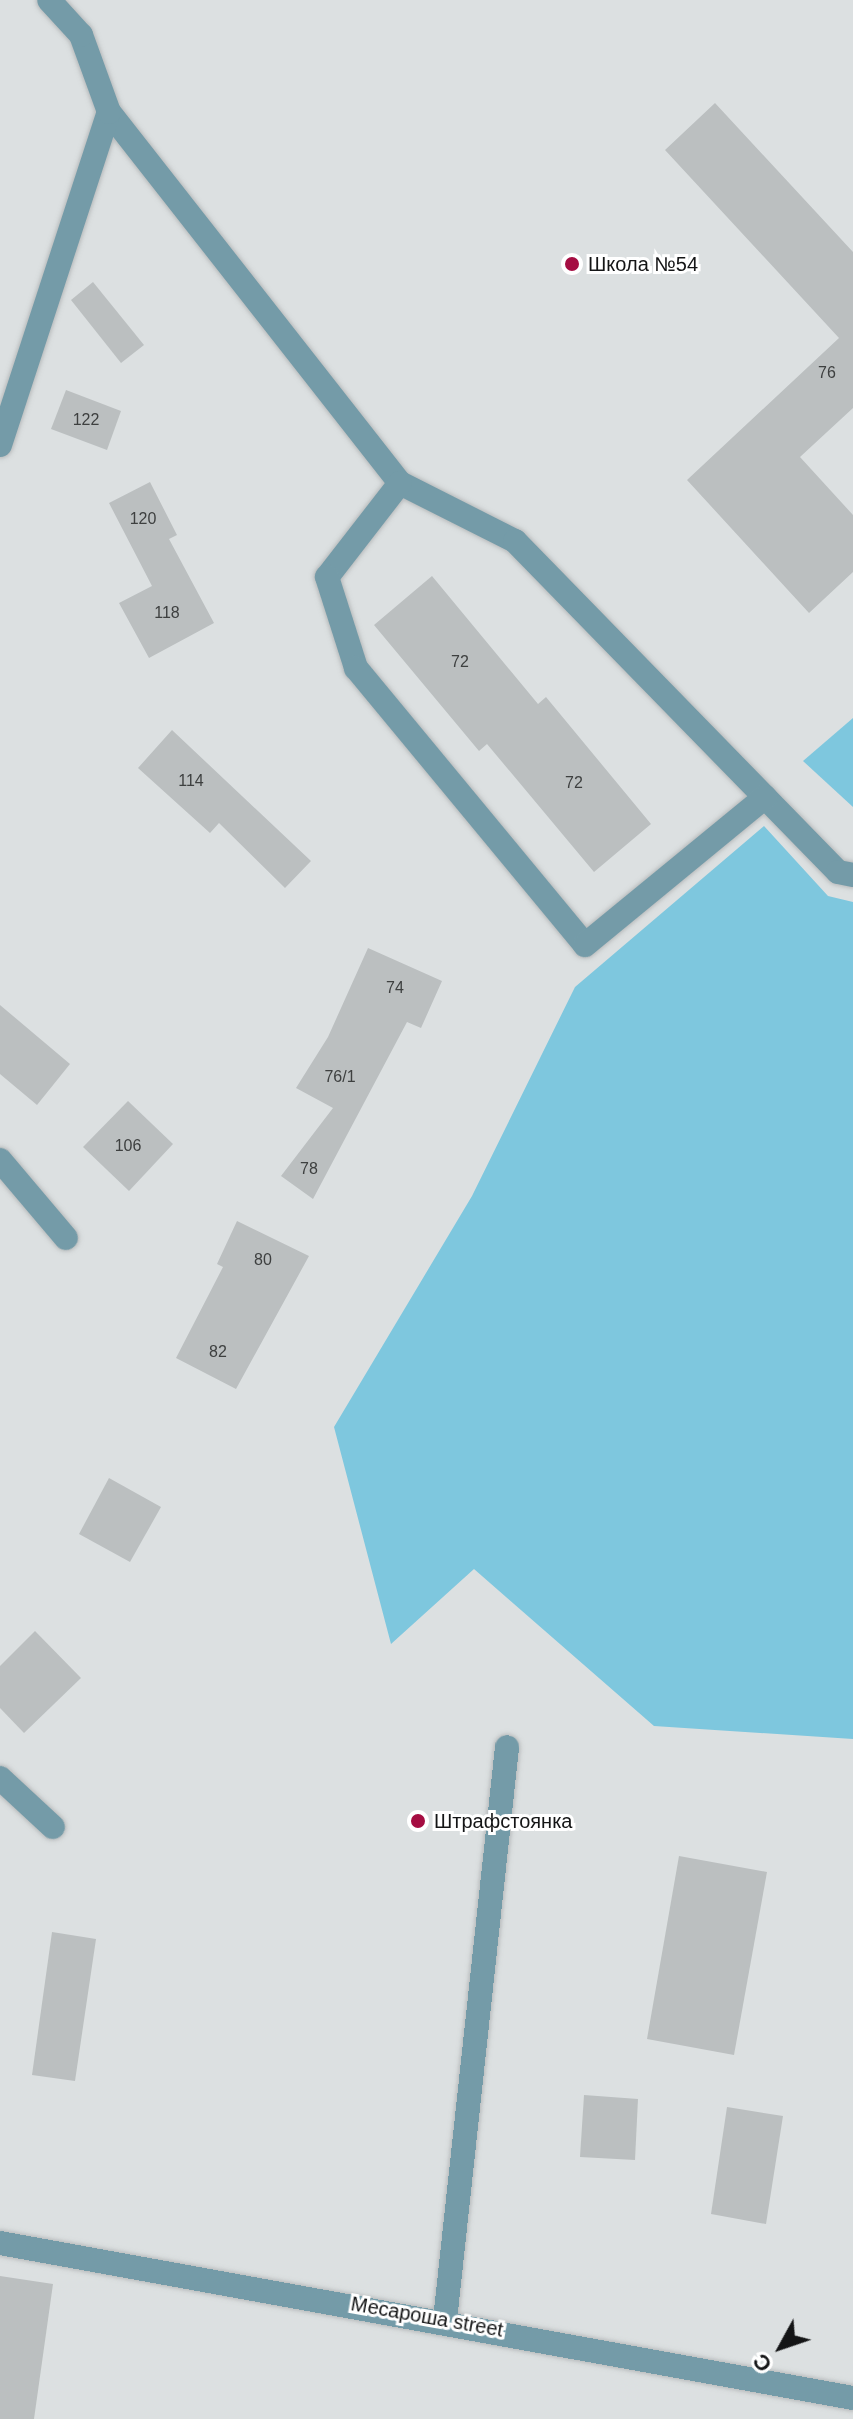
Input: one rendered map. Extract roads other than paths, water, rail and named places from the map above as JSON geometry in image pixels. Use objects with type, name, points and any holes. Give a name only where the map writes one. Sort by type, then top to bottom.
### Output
[{"type":"street","points":[[49,0],[81,35],[109,112],[400,483],[515,541],[838,872],[853,875]]},
{"type":"street","points":[[0,445],[109,112]]},
{"type":"street","points":[[400,483],[327,577],[356,668],[585,945],[765,797]]},
{"type":"street","points":[[0,1160],[66,1238]]},
{"type":"street","points":[[445,2320],[507,1747]]},
{"type":"street","points":[[0,1778],[53,1827]]},
{"type":"street","name":"Месароша street","points":[[0,2243],[445,2320],[853,2398]]},
{"type":"place","name":"Школа №54","points":[[572,264]]},
{"type":"place","name":"Штрафстоянка","points":[[418,1821]]}]
